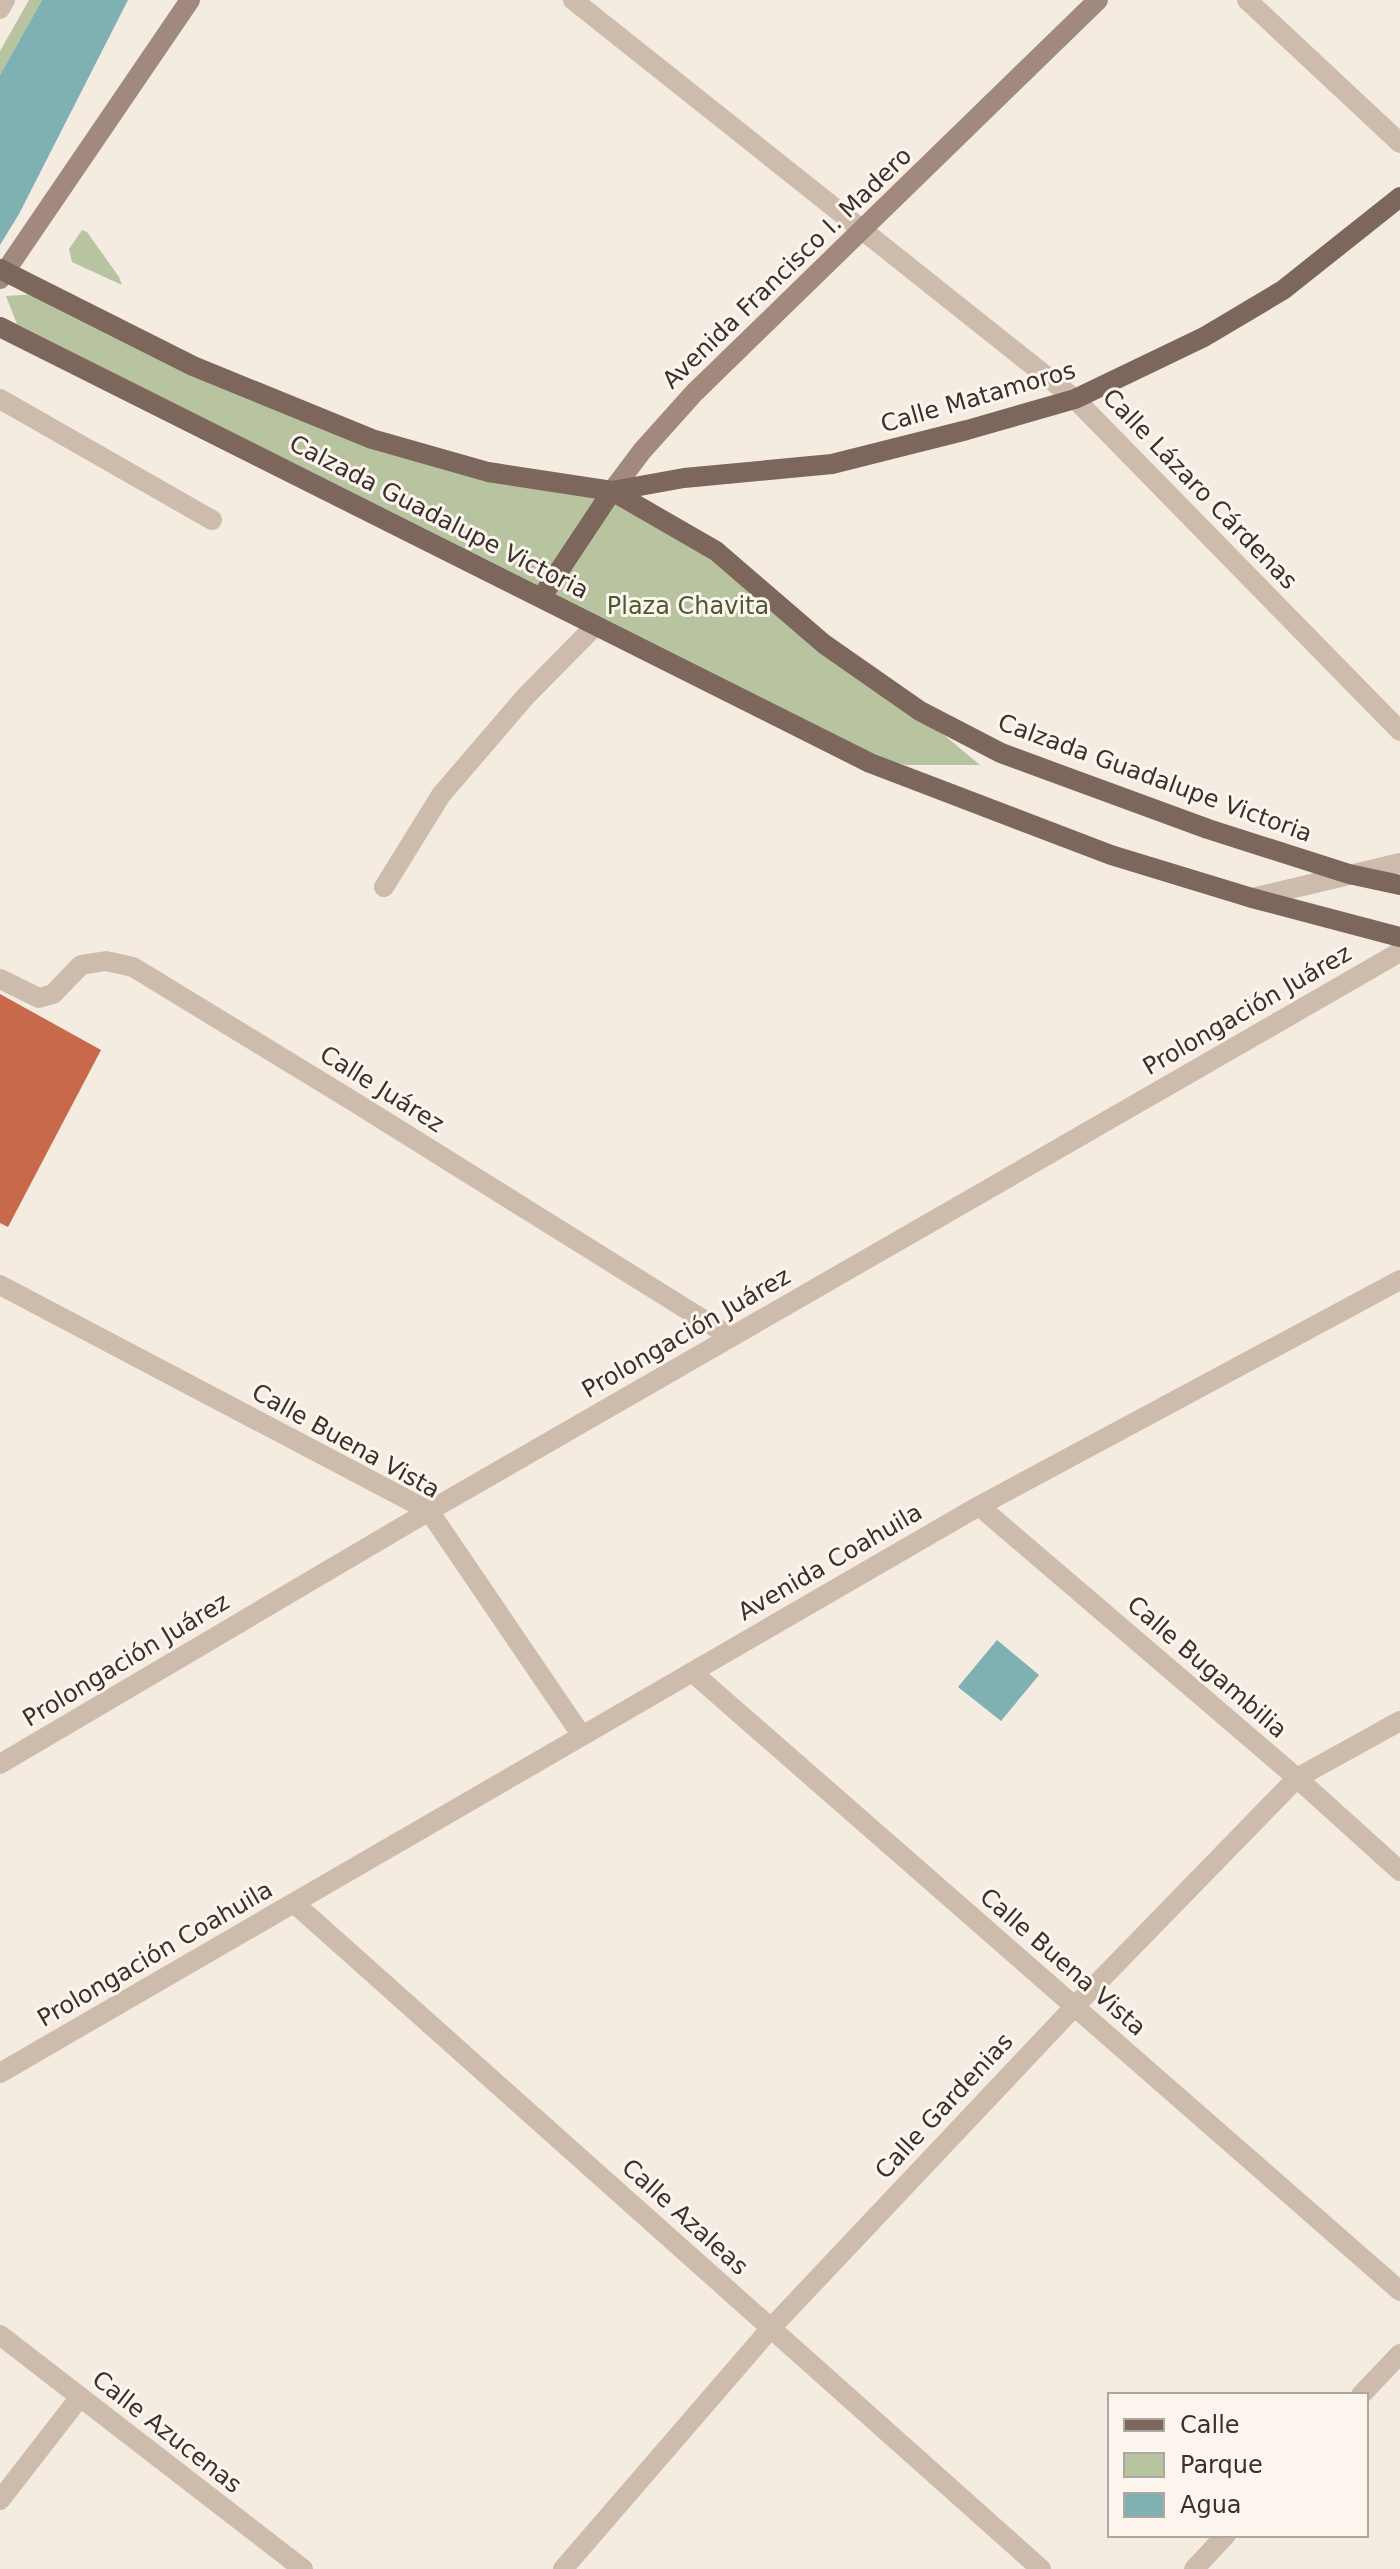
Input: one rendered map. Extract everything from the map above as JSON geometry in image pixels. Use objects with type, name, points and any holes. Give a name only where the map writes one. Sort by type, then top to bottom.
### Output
[{"type":"main road","points":[[1,273],[190,0]]},
{"type":"main road","name":"Avenida Francisco I. Madero","points":[[541,598],[612,491],[642,451],[694,393],[1098,0]]},
{"type":"main road","name":"Calle Matamoros","points":[[612,491],[684,478],[832,464],[1075,399],[1204,337],[1283,290],[1400,197]]},
{"type":"main road","name":"Calzada Guadalupe Victoria","points":[[1,273],[193,366],[372,439],[488,472],[612,491],[716,551],[824,644],[920,711],[1001,753],[1208,829],[1349,874],[1400,885]]},
{"type":"main road","name":"Calzada Guadalupe Victoria","points":[[0,327],[870,763],[1111,855],[1252,898],[1400,937]]},
{"type":"street","points":[[0,9],[5,0]]},
{"type":"street","name":"Calle Lázaro Cárdenas","points":[[573,0],[1075,399],[1400,731]]},
{"type":"street","points":[[1247,0],[1400,143]]},
{"type":"street","points":[[0,399],[212,520]]},
{"type":"street","points":[[384,887],[441,795],[526,696],[596,625]]},
{"type":"street","points":[[1252,898],[1400,863]]},
{"type":"street","name":"Prolongación Juárez","points":[[0,1764],[429,1511],[1400,952]]},
{"type":"street","name":"Calle Juárez","points":[[0,979],[39,998],[53,994],[81,965],[106,961],[133,967],[731,1337]]},
{"type":"street","name":"Avenida Coahuila","points":[[294,1903],[979,1506],[1400,1280]]},
{"type":"street","name":"Calle Buena Vista","points":[[0,1285],[429,1511],[582,1736]]},
{"type":"street","name":"Calle Bugambilia","points":[[979,1506],[1297,1778],[1400,1871]]},
{"type":"street","name":"Calle Buena Vista","points":[[692,1672],[1400,2291]]},
{"type":"street","name":"Calle Gardenias","points":[[563,2569],[771,2328],[1075,2006],[1297,1778],[1400,1721]]},
{"type":"street","name":"Prolongación Coahuila","points":[[0,2073],[294,1903]]},
{"type":"street","name":"Calle Azaleas","points":[[294,1903],[1041,2569]]},
{"type":"street","name":"Calle Azucenas","points":[[0,2335],[303,2569]]},
{"type":"street","points":[[1363,2393],[1400,2354]]},
{"type":"street","points":[[0,2500],[80,2397]]},
{"type":"street","points":[[1194,2569],[1224,2537]]},
{"type":"green space","points":[[29,0],[42,0],[0,75],[0,51]]},
{"type":"green space","points":[[82,230],[87,232],[122,285],[72,262],[69,249]]},
{"type":"green space","name":"Plaza Chavita","points":[[35,294],[371,445],[614,499],[684,531],[980,765],[907,765],[830,749],[373,504],[17,324],[6,296]]},
{"type":"water","points":[[42,0],[128,0],[19,214],[0,245],[0,75]]},
{"type":"water","points":[[997,1640],[1039,1675],[1001,1721],[958,1687]]},
{"type":"building","points":[[0,994],[101,1050],[8,1227],[0,1223]]}]
